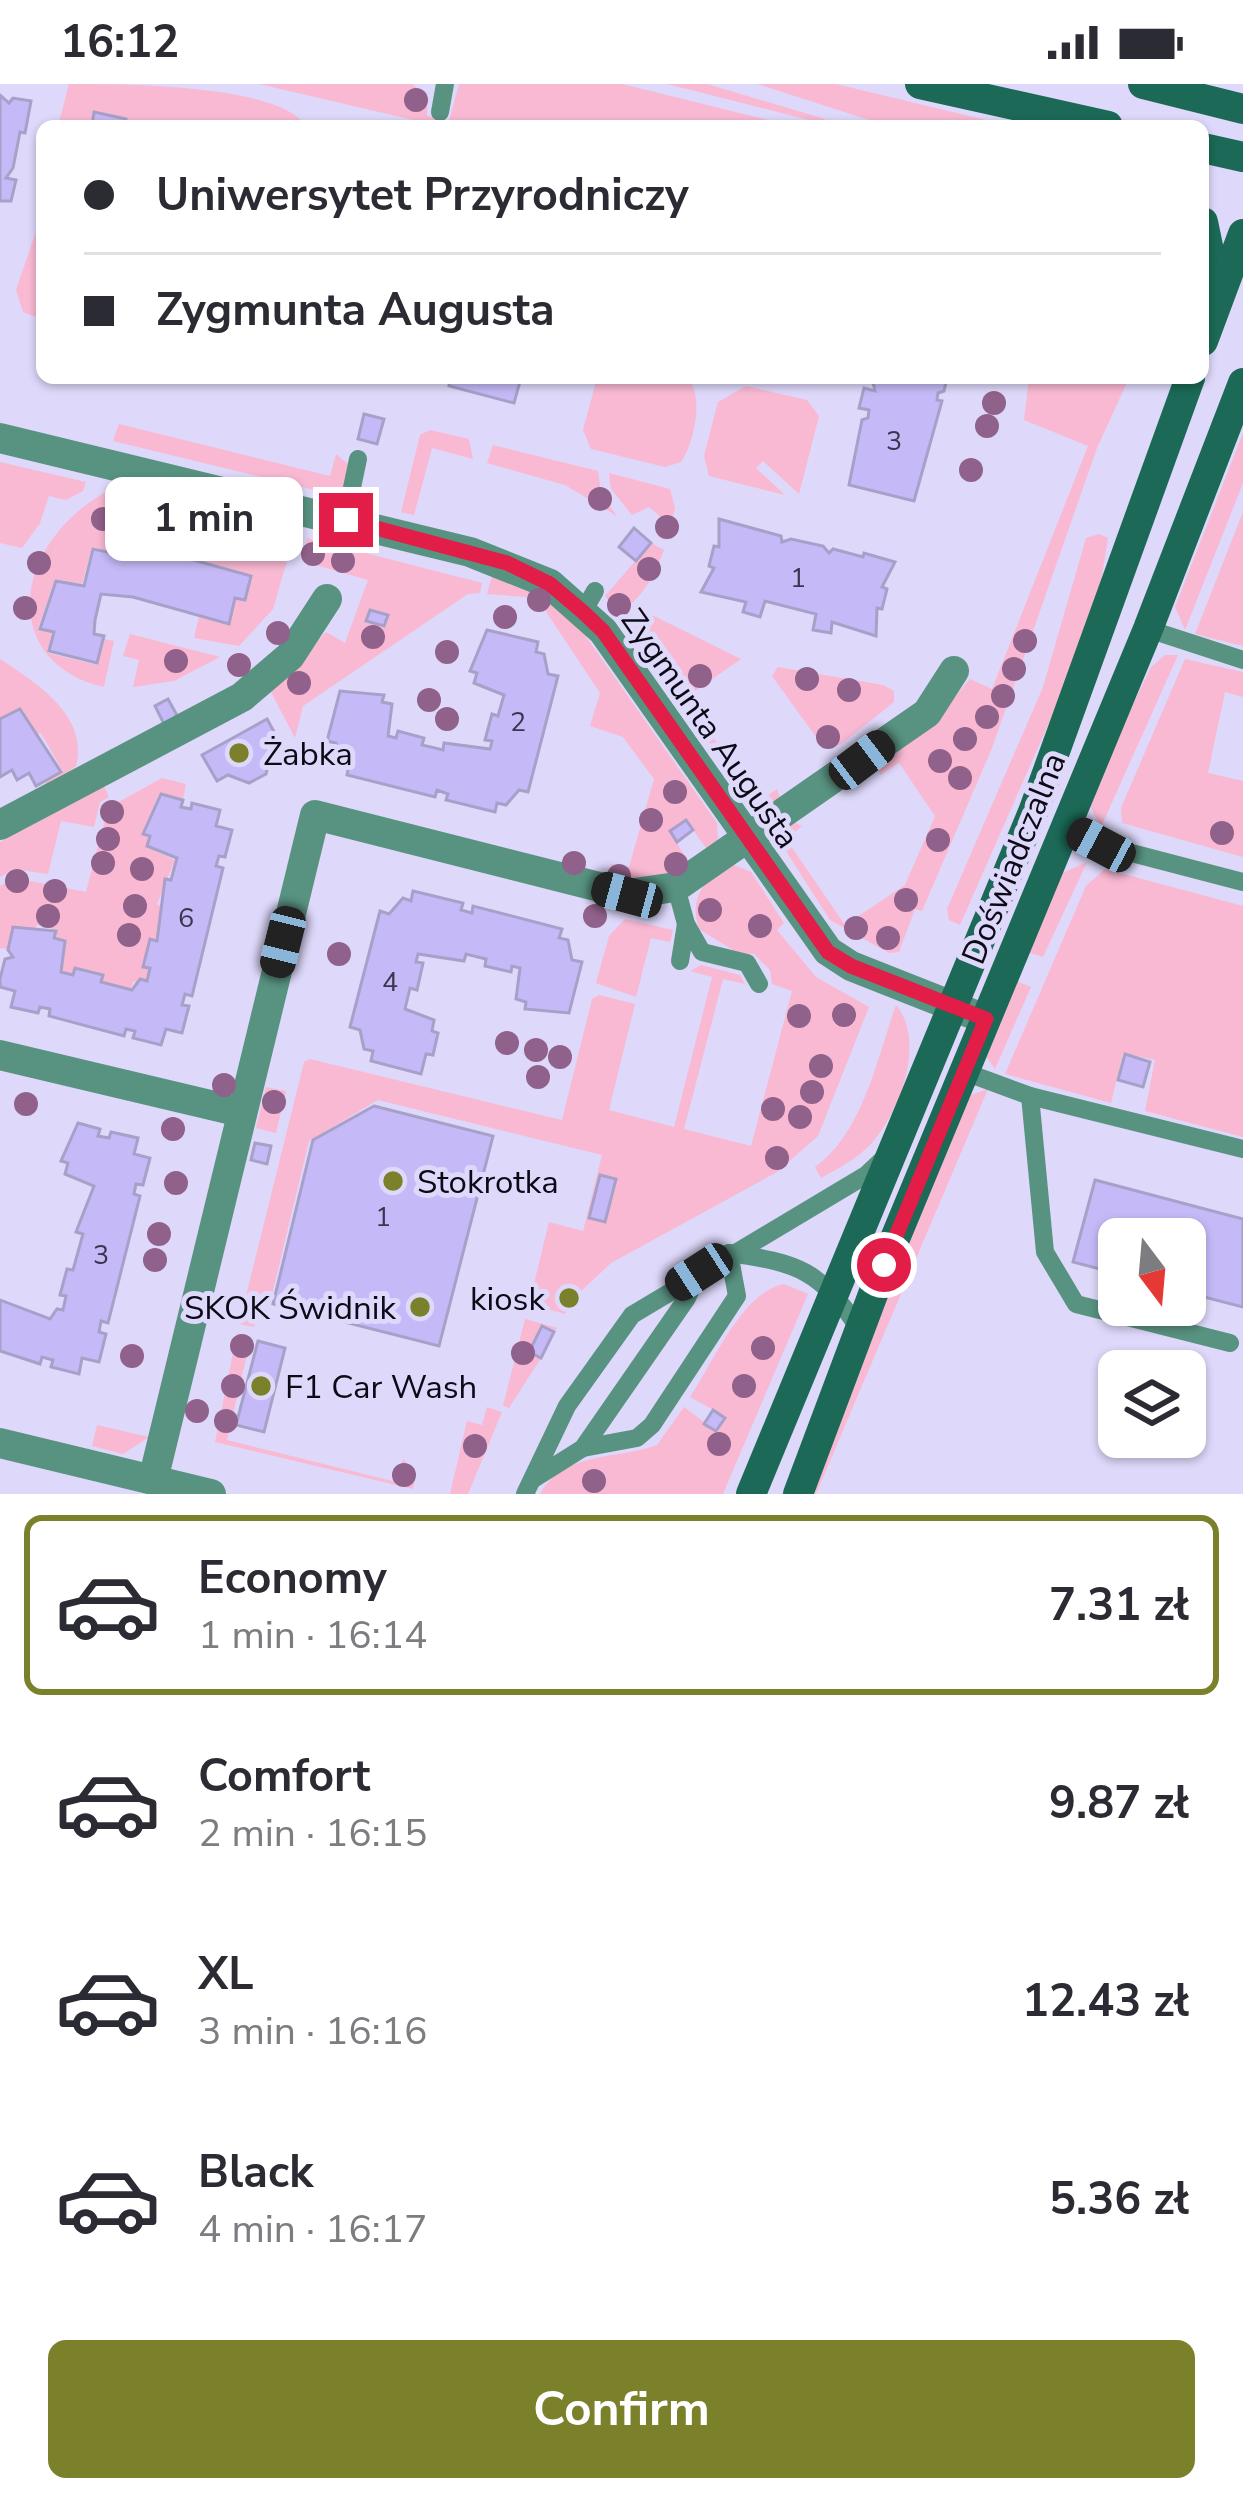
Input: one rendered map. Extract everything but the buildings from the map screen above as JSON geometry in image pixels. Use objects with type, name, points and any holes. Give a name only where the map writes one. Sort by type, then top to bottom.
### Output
[{"type":"street","points":[[920,84],[1081,120]]},
{"type":"street","points":[[1143,84],[1243,109]]},
{"type":"street","points":[[1209,149],[1243,157]]},
{"type":"street","points":[[1209,324],[1243,234]]},
{"type":"street","points":[[1209,251],[1214,275],[1209,311]]},
{"type":"street","name":"Doświadczalna","points":[[798,1494],[1243,383]]},
{"type":"street","name":"Doświadczalna","points":[[750,1491],[1033,812],[1188,384]]},
{"type":"street","name":"Zygmunta Augusta","points":[[0,438],[507,563],[589,602],[603,631],[828,952],[851,966],[986,1019]]},
{"type":"street","points":[[0,825],[242,697],[290,656],[327,599]]},
{"type":"street","points":[[151,1487],[315,814],[627,895],[676,887],[927,712],[954,671]]},
{"type":"street","points":[[1033,812],[1064,825]]},
{"type":"street","points":[[0,1055],[240,1112]]},
{"type":"street","points":[[0,1443],[151,1487],[211,1494]]},
{"type":"lane","points":[[440,112],[445,84]]},
{"type":"lane","points":[[346,520],[358,459]]},
{"type":"lane","points":[[1148,629],[1243,660]]},
{"type":"lane","points":[[1064,825],[1101,845],[1243,882]]},
{"type":"lane","points":[[676,887],[686,924],[702,952],[747,962],[759,984]]},
{"type":"lane","points":[[680,961],[686,924]]},
{"type":"lane","points":[[964,1072],[1030,1096],[1243,1149]]},
{"type":"lane","points":[[1030,1096],[1045,1252],[1076,1304],[1230,1343]]},
{"type":"lane","points":[[526,1488],[567,1406],[632,1315],[866,1174],[897,1145]]},
{"type":"lane","points":[[730,1253],[797,1264],[836,1294],[860,1330]]},
{"type":"lane","points":[[583,1448],[637,1438],[652,1425],[737,1296],[730,1253]]},
{"type":"lane","points":[[526,1488],[583,1448],[687,1298],[699,1272]]},
{"type":"shaded area","points":[[69,84],[233,94],[265,102],[299,120],[124,120],[94,111],[92,120],[60,120]]},
{"type":"shaded area","points":[[259,84],[412,84],[427,96],[427,116],[445,120],[413,120]]},
{"type":"shaded area","points":[[459,84],[622,84],[768,120],[449,120]]},
{"type":"shaded area","points":[[667,84],[707,84],[825,119],[809,120]]},
{"type":"shaded area","points":[[757,84],[836,84],[986,120],[869,120]]},
{"type":"shaded area","points":[[36,232],[36,317],[23,312],[16,290]]},
{"type":"shaded area","points":[[595,384],[692,386],[696,420],[681,462],[665,467],[591,449],[583,430]]},
{"type":"shaded area","points":[[1028,384],[1126,384],[1097,448],[992,748],[922,911],[915,909],[899,952],[889,953],[830,920],[775,834],[791,821],[802,826],[786,839],[845,925],[905,885],[935,816],[899,763],[880,775],[876,764],[934,721],[970,679],[992,689],[1088,446],[1024,420]]},
{"type":"shaded area","points":[[746,386],[807,400],[819,416],[799,494],[763,461],[756,468],[785,495],[709,476],[704,456],[718,402]]},
{"type":"shaded area","points":[[119,424],[330,476],[336,454],[348,464],[345,487],[323,492],[113,441]]},
{"type":"shaded area","points":[[430,430],[469,439],[473,459],[432,448],[414,515],[401,512],[420,435]]},
{"type":"shaded area","points":[[1243,433],[1243,483],[1185,630],[1175,607]]},
{"type":"shaded area","points":[[493,445],[598,471],[601,494],[617,516],[565,485],[487,463]]},
{"type":"shaded area","points":[[0,462],[86,482],[83,491],[66,500],[49,496],[40,523],[22,548],[0,543]]},
{"type":"shaded area","points":[[609,473],[670,489],[675,508],[667,540],[658,537],[663,519],[649,507],[632,515],[611,489]]},
{"type":"shaded area","points":[[109,490],[294,536],[273,609],[239,646],[194,638],[199,617],[229,624],[236,598],[245,600],[251,575],[110,536],[106,550],[92,547],[82,584],[55,579],[38,629],[52,633],[48,653],[97,665],[105,639],[114,641],[104,687],[70,674],[47,654],[34,629],[30,600],[36,570],[51,541],[76,513]]},
{"type":"shaded area","points":[[1243,512],[1243,646],[1195,634]]},
{"type":"shaded area","points":[[1099,534],[1108,538],[1095,618],[960,925],[949,920],[947,909],[1043,687],[1086,538]]},
{"type":"shaded area","points":[[307,538],[482,583],[480,593],[468,594],[303,706],[295,738],[271,692],[326,632],[345,643],[368,580],[302,561]]},
{"type":"shaded area","points":[[651,543],[664,550],[656,569],[640,594],[617,613],[605,596]]},
{"type":"shaded area","points":[[492,576],[542,596],[580,628],[717,823],[718,841],[706,848],[686,820],[670,831],[688,862],[687,873],[607,882],[611,864],[629,867],[654,779],[623,737],[590,726],[600,693],[537,598],[487,594]]},
{"type":"shaded area","points":[[652,615],[741,659],[685,698],[759,802],[777,789],[780,798],[758,815],[634,631],[634,625]]},
{"type":"shaded area","points":[[130,634],[220,657],[174,681],[133,687],[139,660],[123,656]]},
{"type":"shaded area","points":[[1165,655],[1178,655],[1101,827],[1090,806],[1092,790],[1151,667]]},
{"type":"shaded area","points":[[0,659],[56,702],[75,731],[76,766],[48,788],[45,782],[63,772],[41,733],[36,735],[21,707],[0,718]]},
{"type":"shaded area","points":[[1185,659],[1243,672],[1243,697],[1225,692],[1208,773],[1243,781],[1243,857],[1122,823],[1121,808]]},
{"type":"shaded area","points":[[778,667],[883,685],[894,691],[894,702],[840,745],[824,748],[772,676]]},
{"type":"shaded area","points":[[162,778],[186,784],[183,799],[159,794],[142,833],[148,836],[146,847],[175,860],[157,904],[163,907],[156,940],[149,939],[142,967],[149,969],[146,980],[133,982],[131,989],[102,981],[103,974],[75,967],[73,974],[62,971],[66,940],[56,937],[57,930],[37,925],[33,932],[13,926],[7,949],[0,948],[0,886],[15,878],[86,892],[108,808]]},
{"type":"shaded area","points":[[104,786],[109,797],[100,802],[94,827],[61,821],[48,874],[14,869],[0,877],[0,842]]},
{"type":"shaded area","points":[[1087,862],[1043,957],[1027,952],[1060,874]]},
{"type":"shaded area","points":[[732,864],[751,872],[784,923],[777,930],[816,977],[869,1007],[818,1136],[777,1172],[611,1263],[578,1294],[567,1288],[559,1301],[570,1308],[565,1314],[529,1304],[549,1222],[583,1231],[602,1155],[378,1100],[309,1141],[270,1303],[261,1301],[254,1327],[239,1324],[304,1062],[310,1059],[562,1120],[592,999],[599,995],[635,1004],[609,1110],[674,1127],[712,977],[690,971],[701,965],[740,975],[745,984],[723,979],[684,1129],[751,1146],[792,991],[772,984],[770,970],[754,954],[736,952],[699,929],[696,908],[701,891]]},
{"type":"shaded area","points":[[1105,869],[1243,906],[1243,1137],[1145,1111],[1155,1060],[1123,1053],[1111,1103],[1005,1074],[1086,886]]},
{"type":"shaded area","points":[[625,919],[673,930],[670,942],[651,938],[636,997],[596,983],[609,936]]},
{"type":"shaded area","points":[[1017,981],[1031,987],[995,1069],[985,1055]]},
{"type":"shaded area","points":[[896,1005],[905,1019],[909,1053],[894,1108],[870,1144],[821,1178],[815,1167],[857,1115]]},
{"type":"shaded area","points":[[266,1087],[286,1091],[276,1133],[256,1128]]},
{"type":"shaded area","points":[[988,1089],[816,1494],[811,1494],[892,1271],[968,1096]]},
{"type":"shaded area","points":[[784,1284],[808,1294],[723,1494],[540,1494],[550,1480],[577,1464],[657,1445],[684,1407],[717,1432],[726,1417],[690,1397],[742,1314],[769,1290]]},
{"type":"shaded area","points":[[525,1319],[557,1328],[554,1332],[542,1327],[529,1352],[541,1358],[509,1408],[503,1406]]},
{"type":"shaded area","points":[[237,1333],[251,1337],[227,1440],[396,1482],[403,1459],[415,1473],[413,1489],[215,1442]]},
{"type":"shaded area","points":[[487,1407],[502,1412],[468,1494],[450,1494],[467,1421],[482,1425]]},
{"type":"shaded area","points":[[97,1425],[149,1437],[123,1454],[92,1446]]},
{"type":"place","name":"Żabka","points":[[239,753]]},
{"type":"place","name":"Stokrotka","points":[[393,1181]]},
{"type":"place","name":"kiosk","points":[[569,1298]]},
{"type":"place","name":"SKOK Świdnik","points":[[420,1307]]},
{"type":"place","name":"F1 Car Wash","points":[[261,1386]]},
{"type":"route","points":[[346,520],[507,563],[550,584],[603,631],[828,952],[851,966],[986,1019],[884,1265]]}]
